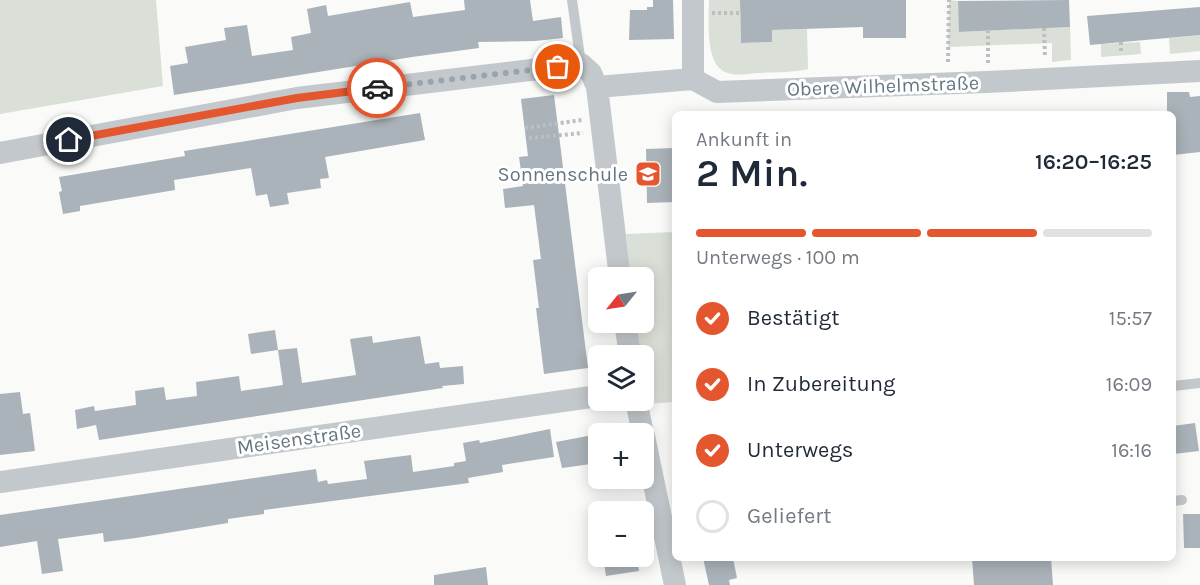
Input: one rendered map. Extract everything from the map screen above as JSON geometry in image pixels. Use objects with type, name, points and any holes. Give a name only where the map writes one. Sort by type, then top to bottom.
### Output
[{"type":"street","points":[[597,87],[693,79],[693,0]]},
{"type":"street","points":[[0,153],[297,98],[581,64],[591,73],[597,87],[619,267]]},
{"type":"street","name":"Obere Wilhelmstraße","points":[[693,79],[717,92],[1200,71]]},
{"type":"street","name":"Meisenstraße","points":[[0,482],[588,397]]},
{"type":"street","points":[[654,487],[675,585]]},
{"type":"lane","points":[[572,0],[581,64]]},
{"type":"lane","points":[[1176,386],[1200,383]]},
{"type":"path","points":[[948,83],[949,0]]},
{"type":"path","points":[[1044,28],[1045,79]]},
{"type":"path","points":[[987,82],[988,31]]},
{"type":"path","points":[[525,128],[601,125]]},
{"type":"path","points":[[529,138],[601,125]]},
{"type":"shaded area","points":[[0,0],[156,0],[163,86],[0,114]]},
{"type":"shaded area","points":[[709,0],[740,0],[741,43],[772,42],[772,30],[807,29],[808,69],[738,75],[720,69],[711,52],[709,41]]},
{"type":"shaded area","points":[[949,0],[958,1],[960,32],[1070,27],[1071,60],[1052,62],[1052,43],[948,47]]},
{"type":"shaded area","points":[[1200,35],[1200,51],[1170,54],[1169,38]]},
{"type":"shaded area","points":[[1140,42],[1141,54],[1101,57],[1101,44]]},
{"type":"shaded area","points":[[672,232],[672,402],[654,403],[654,345],[638,345],[637,333],[654,333],[654,267],[630,267],[626,234]]},
{"type":"building","points":[[464,0],[530,0],[533,21],[561,17],[563,38],[478,42],[479,48],[174,95],[170,66],[188,63],[185,47],[226,40],[224,28],[247,25],[252,56],[293,50],[291,37],[311,33],[307,9],[326,5],[328,16],[410,2],[413,17],[465,10]]},
{"type":"building","points":[[653,0],[673,0],[674,39],[629,40],[630,10],[647,10],[647,7],[653,7]]},
{"type":"building","points":[[740,0],[906,0],[906,38],[863,38],[863,27],[772,30],[772,42],[741,43]]},
{"type":"building","points":[[1069,0],[1070,27],[959,32],[958,1]]},
{"type":"building","points":[[1200,7],[1200,35],[1090,45],[1087,16]]},
{"type":"building","points":[[1167,92],[1189,92],[1190,97],[1200,96],[1200,152],[1176,155],[1176,111],[1167,111]]},
{"type":"building","points":[[554,95],[588,368],[544,374],[533,260],[541,259],[534,205],[505,208],[503,189],[523,186],[519,157],[528,156],[521,99]]},
{"type":"building","points":[[420,113],[425,140],[325,157],[329,178],[320,179],[321,188],[287,193],[289,204],[270,207],[267,194],[256,196],[251,168],[174,180],[175,190],[80,206],[80,211],[63,214],[59,177],[185,156],[184,151]]},
{"type":"building","points":[[672,148],[672,202],[647,203],[646,149]]},
{"type":"building","points":[[275,330],[278,350],[251,354],[248,334]]},
{"type":"building","points":[[372,336],[373,343],[420,336],[425,364],[439,362],[440,368],[463,366],[464,384],[99,440],[96,425],[77,429],[75,410],[94,406],[95,411],[136,405],[135,391],[164,387],[166,400],[197,396],[196,382],[239,376],[241,391],[283,385],[278,350],[297,348],[302,383],[356,375],[350,339]]},
{"type":"building","points":[[20,392],[23,414],[30,413],[35,451],[0,455],[0,394]]},
{"type":"building","points":[[1195,423],[1199,451],[1176,454],[1176,426]]},
{"type":"building","points":[[550,429],[554,457],[502,465],[503,472],[468,478],[469,483],[264,510],[264,514],[228,519],[228,523],[136,538],[104,542],[103,533],[58,539],[63,571],[42,574],[37,541],[0,547],[0,515],[316,469],[318,482],[327,480],[328,484],[367,479],[364,461],[411,455],[413,472],[454,466],[454,463],[466,461],[463,443],[479,440],[480,443]]},
{"type":"building","points":[[588,436],[588,464],[562,468],[556,442]]},
{"type":"building","points":[[1183,514],[1200,514],[1200,548],[1184,548]]},
{"type":"building","points":[[704,561],[734,561],[737,578],[729,580],[730,585],[709,585]]},
{"type":"building","points":[[972,561],[1051,561],[1053,585],[974,585]]},
{"type":"building","points":[[486,567],[488,585],[434,585],[434,575]]},
{"type":"building","points":[[605,567],[638,567],[639,571],[606,576]]},
{"type":"way so far","points":[[377,88],[558,67]]},
{"type":"place","name":"Sonnenschule","points":[[648,174]]},
{"type":"route","points":[[69,140],[297,98],[377,88]]}]
